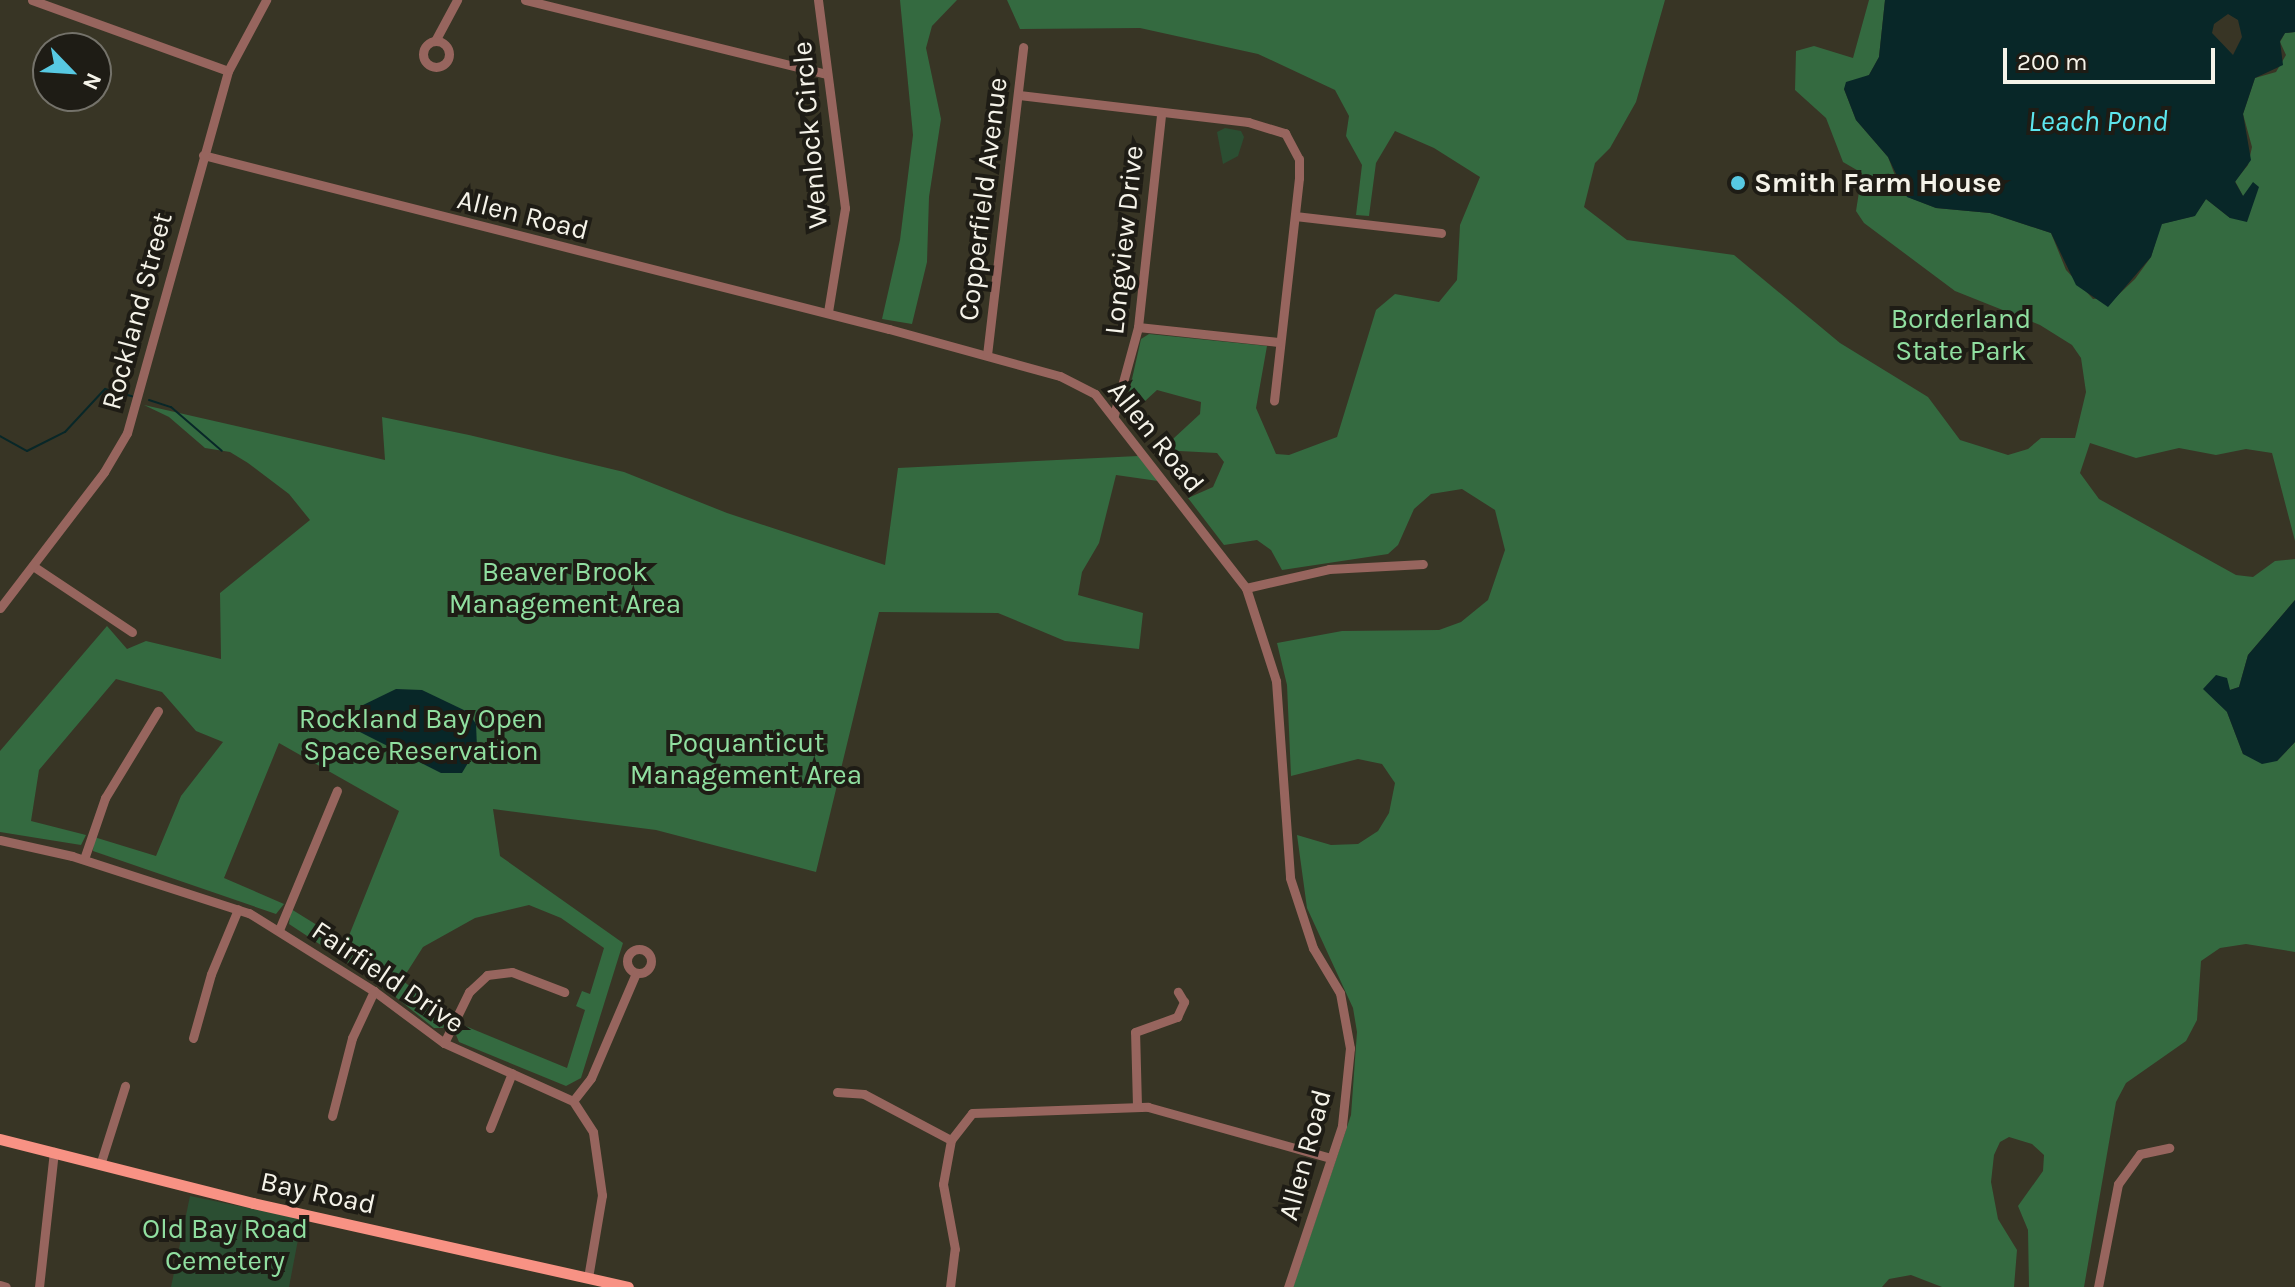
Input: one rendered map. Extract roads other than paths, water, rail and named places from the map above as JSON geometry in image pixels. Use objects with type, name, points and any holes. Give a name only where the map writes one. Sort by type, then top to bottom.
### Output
[{"type":"main road","name":"Bay Road","points":[[0,1139],[628,1287]]},
{"type":"street","points":[[32,0],[228,71]]},
{"type":"street","name":"Rockland Street","points":[[0,608],[104,472],[127,433],[228,71],[266,0]]},
{"type":"street","points":[[435,41],[457,0]]},
{"type":"street","points":[[525,0],[826,74]]},
{"type":"street","name":"Wenlock Circle","points":[[818,0],[845,208],[828,312]]},
{"type":"street","name":"Copperfield Avenue","points":[[987,355],[1023,47]]},
{"type":"street","points":[[1019,95],[1248,122],[1285,133],[1299,159],[1274,401]]},
{"type":"street","name":"Longview Drive","points":[[1114,415],[1138,327],[1161,114]]},
{"type":"street","name":"Allen Road","points":[[203,155],[987,355],[1082,384],[1114,415],[1246,588],[1276,681],[1290,878],[1313,948],[1340,993],[1348,1020],[1343,1118],[1288,1287]]},
{"type":"street","points":[[1295,216],[1441,233]]},
{"type":"street","points":[[1138,327],[1278,342]]},
{"type":"street","points":[[1246,588],[1329,569],[1423,564]]},
{"type":"street","points":[[33,566],[132,632]]},
{"type":"street","points":[[84,859],[105,798],[158,711]]},
{"type":"street","points":[[279,930],[337,791]]},
{"type":"street","name":"Fairfield Drive","points":[[0,840],[84,859],[238,909],[279,930],[374,991],[444,1043],[573,1101]]},
{"type":"street","points":[[193,1038],[211,974],[238,909]]},
{"type":"street","points":[[444,1043],[469,992],[487,975],[512,972],[564,992]]},
{"type":"street","points":[[588,1278],[603,1202],[593,1132],[573,1101],[590,1082],[636,973]]},
{"type":"street","points":[[332,1116],[352,1038],[374,991]]},
{"type":"street","points":[[1137,1106],[1135,1032],[1177,1017],[1184,1002],[1178,992]]},
{"type":"street","points":[[490,1128],[512,1073]]},
{"type":"street","points":[[100,1165],[125,1086]]},
{"type":"street","points":[[837,1092],[864,1094],[951,1140]]},
{"type":"street","points":[[950,1287],[955,1249],[943,1184],[951,1140],[965,1118],[984,1110],[1137,1106],[1243,1129],[1331,1158]]},
{"type":"street","points":[[2098,1287],[2118,1184],[2140,1154],[2169,1148]]},
{"type":"street","points":[[39,1287],[54,1152]]},
{"type":"street","points":[[0,1285],[6,1287]]},
{"type":"water","name":"Leach Pond","points":[[1885,0],[2295,0],[2295,32],[2285,33],[2280,41],[2283,65],[2255,78],[2243,114],[2251,160],[2235,182],[2243,196],[2253,182],[2259,187],[2247,222],[2230,218],[2206,199],[2195,216],[2162,224],[2151,257],[2108,307],[2076,285],[2051,233],[1990,213],[1936,208],[1907,197],[1888,157],[1856,120],[1844,89],[1846,82],[1869,75],[1879,57]],"holes":[[[2228,14],[2238,20],[2242,37],[2233,55],[2212,33],[2214,24]]]},
{"type":"water","points":[[2295,600],[2295,742],[2277,761],[2262,764],[2243,754],[2227,712],[2203,689],[2216,675],[2227,678],[2230,690],[2239,687],[2248,655]]},
{"type":"water","points":[[396,689],[422,690],[468,712],[476,724],[477,748],[462,773],[441,773],[350,727],[361,706]]},
{"type":"waterway","points":[[0,436],[27,451],[65,432],[105,389],[132,396]]},
{"type":"waterway","points":[[149,400],[171,407],[222,451]]},
{"type":"place","name":"Smith Farm House","points":[[1738,183]]},
{"type":"park label","name":"Borderland State Park","points":[[1961,335]]},
{"type":"park label","name":"Beaver Brook Management Area","points":[[565,588]]},
{"type":"park label","name":"Rockland Bay Open Space Reservation","points":[[421,735]]},
{"type":"park label","name":"Poquanticut Management Area","points":[[746,759]]},
{"type":"park label","name":"Old Bay Road Cemetery","points":[[225,1245]]}]
